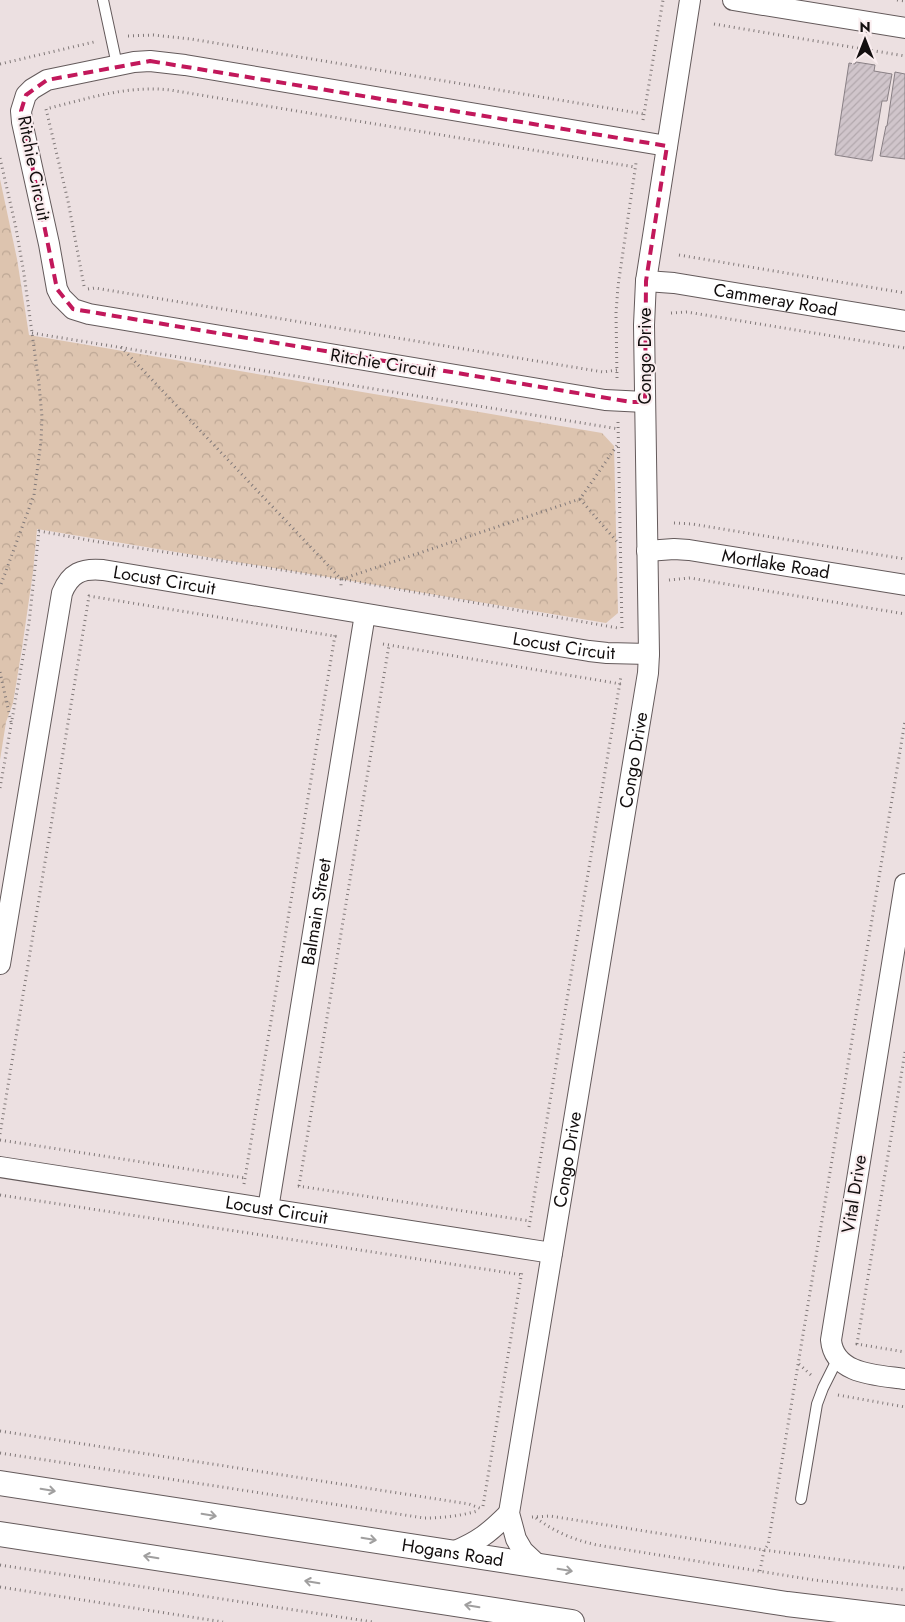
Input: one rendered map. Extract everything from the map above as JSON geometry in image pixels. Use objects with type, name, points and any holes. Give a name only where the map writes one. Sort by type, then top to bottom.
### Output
[{"type":"street","name":"Congo Drive","points":[[539,1566],[523,1551],[516,1539],[509,1513],[646,688],[649,654],[644,325],[646,281],[690,0]]},
{"type":"street","points":[[733,0],[905,28]]},
{"type":"street","name":"Ritchie Circuit","points":[[645,402],[604,400],[89,314],[73,309],[61,297],[57,289],[21,112],[26,96],[39,84],[47,80],[117,65],[150,61],[185,65],[667,146]]},
{"type":"street","name":"Cammeray Road","points":[[646,281],[674,283],[905,321]]},
{"type":"street","name":"Mortlake Road","points":[[647,551],[689,550],[905,585]]},
{"type":"street","name":"Locust Circuit","points":[[0,964],[62,593],[69,580],[83,571],[91,569],[103,570],[589,651],[649,654]]},
{"type":"street","name":"Balmain Street","points":[[268,1209],[365,614]]},
{"type":"street","name":"Vital Drive","points":[[838,1358],[831,1342],[831,1332],[905,884]]},
{"type":"street","name":"Locust Circuit","points":[[0,1167],[552,1253]]},
{"type":"street","points":[[838,1358],[854,1370],[905,1379]]},
{"type":"street","name":"Hogans Road","points":[[0,1483],[787,1604],[905,1618]]},
{"type":"street","points":[[453,1552],[472,1544],[488,1534],[509,1513]]},
{"type":"street","points":[[0,1534],[507,1617],[572,1622]]},
{"type":"lane","points":[[103,0],[117,65]]},
{"type":"lane","points":[[801,1500],[817,1404],[838,1358]]},
{"type":"path","points":[[897,0],[905,1]]},
{"type":"path","points":[[714,24],[905,56]]},
{"type":"path","points":[[617,370],[602,372],[96,288],[84,289],[68,201],[46,108],[124,91],[154,88],[635,167]]},
{"type":"path","points":[[0,158],[16,228],[32,333],[42,417],[34,495],[0,588]]},
{"type":"path","points":[[679,255],[905,293]]},
{"type":"path","points":[[671,313],[687,312],[905,348]]},
{"type":"path","points":[[32,333],[618,429]]},
{"type":"path","points":[[122,348],[341,579],[335,636],[237,1231]]},
{"type":"path","points":[[341,579],[580,499],[618,444]]},
{"type":"path","points":[[482,1509],[624,654],[619,545],[580,499]]},
{"type":"path","points":[[674,523],[692,524],[905,559]]},
{"type":"path","points":[[620,580],[675,580],[690,578],[905,614]]},
{"type":"path","points":[[0,1134],[90,596],[646,688]]},
{"type":"path","points":[[299,1186],[389,645]]},
{"type":"path","points":[[0,672],[11,724],[0,788]]},
{"type":"path","points":[[760,1571],[764,1550],[768,1545],[770,1536],[905,721]]},
{"type":"path","points":[[905,1052],[857,1344],[905,1352]]},
{"type":"path","points":[[0,1196],[548,1279]]},
{"type":"path","points":[[0,1431],[469,1504],[482,1509]]},
{"type":"path","points":[[0,1453],[424,1518],[441,1518],[468,1514],[482,1509]]},
{"type":"path","points":[[905,1568],[764,1550],[550,1516],[536,1518],[557,1532],[580,1542],[814,1580],[905,1590]]},
{"type":"path","points":[[0,1565],[373,1622]]},
{"type":"path","points":[[0,1587],[223,1622]]},
{"type":"highlighted area","points":[[150,61],[667,146],[646,281],[645,402],[631,402],[73,309],[57,289],[21,111],[26,95],[47,80]]},
{"type":"green space","points":[[0,179],[17,259],[29,335],[602,433],[614,446],[618,613],[606,623],[37,529],[22,648],[13,703],[6,722],[0,760]]},
{"type":"building","points":[[856,62],[875,65],[874,71],[892,74],[887,101],[882,101],[872,161],[835,155],[849,63],[855,64]]},
{"type":"building","points":[[895,72],[905,74],[905,159],[880,156],[887,126]]}]
